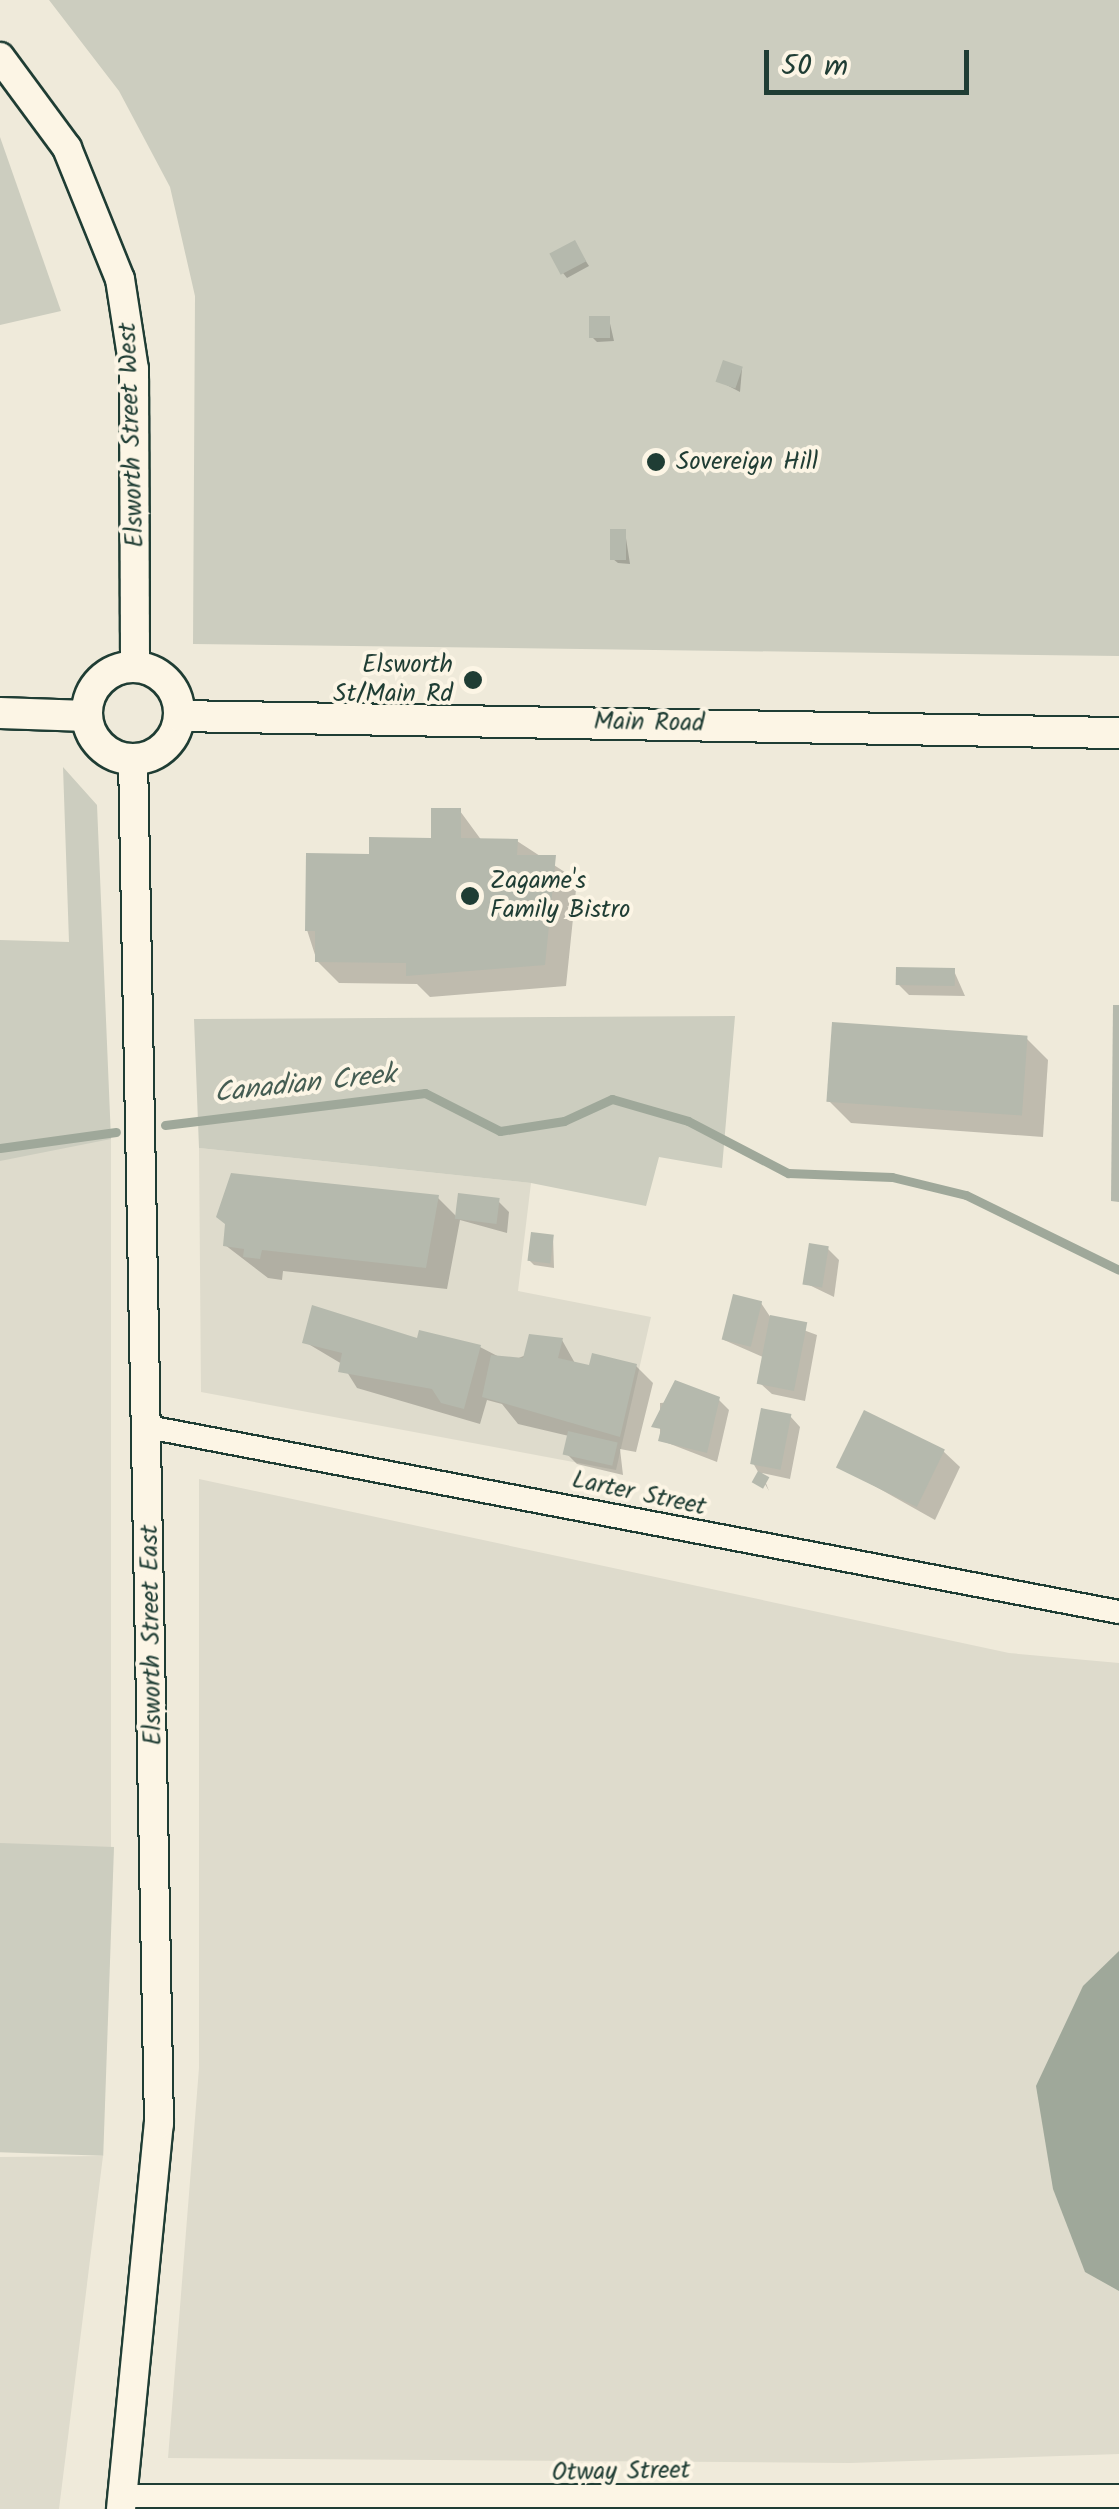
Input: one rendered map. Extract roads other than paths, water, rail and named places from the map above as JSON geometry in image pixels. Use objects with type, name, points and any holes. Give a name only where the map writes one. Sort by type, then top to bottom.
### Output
[{"type":"main road","points":[[135,668],[167,682],[179,716],[164,747],[133,760],[105,750],[87,716],[100,681],[135,668]]},
{"type":"main road","points":[[0,713],[87,716]]},
{"type":"main road","name":"Main Road","points":[[179,716],[1119,733]]},
{"type":"street","name":"Elsworth Street West","points":[[0,57],[67,148],[120,278],[134,369],[135,668]]},
{"type":"street","name":"Elsworth Street East","points":[[123,2503],[159,2124],[133,760]]},
{"type":"street","name":"Larter Street","points":[[148,1427],[1119,1612]]},
{"type":"street","name":"Otway Street","points":[[123,2503],[1119,2496]]},
{"type":"waterway","name":"Canadian Creek","points":[[165,1125],[425,1093],[500,1131],[564,1121],[612,1099],[688,1121],[788,1173],[892,1177],[966,1195],[1119,1270]]},
{"type":"waterway","name":"Canadian Creek","points":[[0,1148],[116,1132]]},
{"type":"place","name":"Sovereign Hill","points":[[656,462]]},
{"type":"place","name":"Elsworth St/Main Rd","points":[[473,680]]},
{"type":"place","name":"Zagame's Family Bistro","points":[[470,896]]}]
